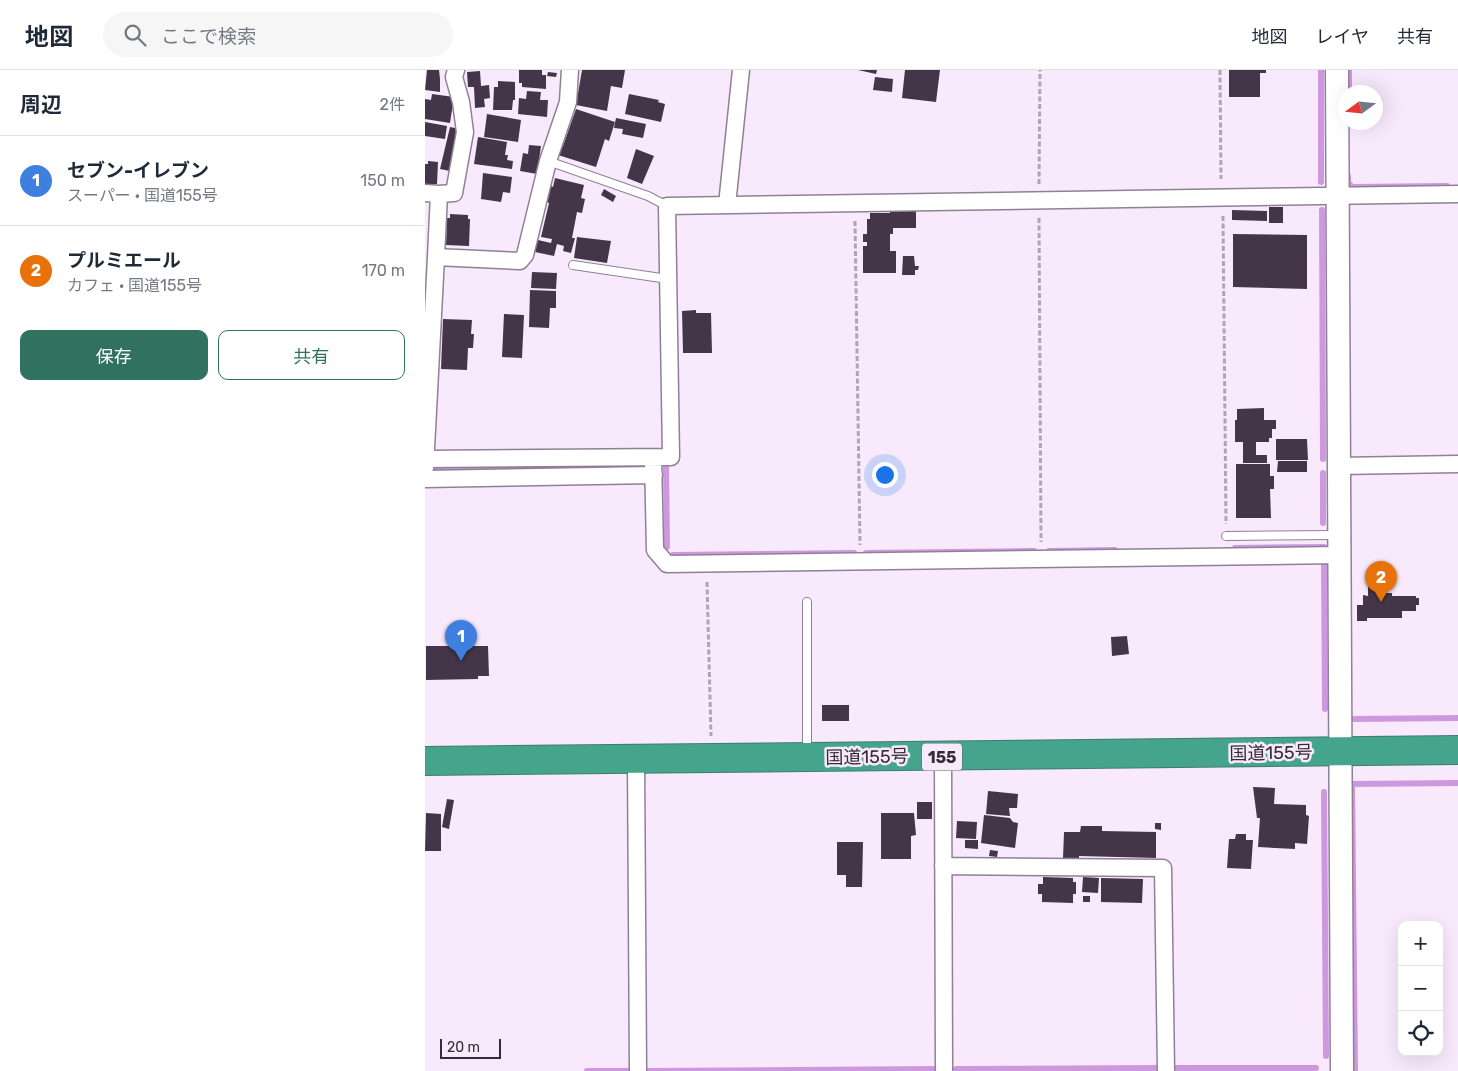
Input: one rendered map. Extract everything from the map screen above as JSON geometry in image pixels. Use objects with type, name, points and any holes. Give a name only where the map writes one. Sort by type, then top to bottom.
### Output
[{"type":"highway","name":"国道155号","points":[[425,762],[1458,750]]},
{"type":"street","points":[[425,468],[436,257],[432,193],[454,193],[465,132],[461,102],[454,77],[456,70]]},
{"type":"street","points":[[436,257],[519,261],[525,255],[548,161],[568,102],[570,70]]},
{"type":"street","points":[[727,205],[741,70]]},
{"type":"street","points":[[1337,70],[1342,1071]]},
{"type":"street","points":[[425,460],[671,457],[667,206],[1458,194]]},
{"type":"street","points":[[653,458],[655,550],[667,564],[1041,559],[1340,544]]},
{"type":"street","points":[[1339,466],[1458,464]]},
{"type":"street","points":[[425,479],[654,475]]},
{"type":"street","points":[[943,757],[944,1071]]},
{"type":"street","points":[[637,760],[638,1071]]},
{"type":"street","points":[[943,866],[1163,868],[1166,1071]]},
{"type":"lane","points":[[548,161],[648,196],[667,206]]},
{"type":"lane","points":[[573,265],[668,279]]},
{"type":"lane","points":[[1226,536],[1340,544]]},
{"type":"lane","points":[[807,602],[807,758]]},
{"type":"path","points":[[1040,70],[1041,559]]},
{"type":"path","points":[[1220,70],[1226,536]]},
{"type":"path","points":[[855,203],[860,562]]},
{"type":"path","points":[[707,564],[712,759]]},
{"type":"building","points":[[427,70],[439,70],[440,92],[425,90]]},
{"type":"building","points":[[519,70],[542,70],[542,75],[546,75],[546,89],[522,87],[522,83],[519,83]]},
{"type":"building","points":[[582,70],[625,70],[622,88],[611,86],[607,111],[576,105]]},
{"type":"building","points":[[858,70],[877,70],[876,74]]},
{"type":"building","points":[[905,70],[940,70],[936,102],[902,98]]},
{"type":"building","points":[[1229,70],[1266,70],[1266,73],[1260,73],[1260,97],[1229,97]]},
{"type":"building","points":[[480,71],[481,86],[489,85],[490,98],[484,99],[485,107],[475,108],[474,87],[468,87],[467,72]]},
{"type":"building","points":[[548,72],[557,73],[556,77],[547,76]]},
{"type":"building","points":[[875,77],[893,79],[892,92],[873,90]]},
{"type":"building","points":[[498,81],[515,82],[515,100],[513,100],[512,110],[493,110],[494,87],[498,87]]},
{"type":"building","points":[[527,91],[541,92],[540,100],[548,100],[547,117],[518,114],[519,98],[526,99]]},
{"type":"building","points":[[432,94],[454,97],[450,123],[425,119],[425,99],[431,100]]},
{"type":"building","points":[[629,94],[659,100],[658,102],[665,104],[661,122],[625,114]]},
{"type":"building","points":[[576,109],[615,122],[609,141],[605,139],[596,167],[558,155]]},
{"type":"building","points":[[487,114],[521,120],[518,142],[484,137]]},
{"type":"building","points":[[616,118],[646,124],[643,138],[622,134],[623,129],[614,128]]},
{"type":"building","points":[[425,122],[447,126],[445,139],[425,136]]},
{"type":"building","points":[[450,127],[460,129],[450,171],[440,169]]},
{"type":"building","points":[[478,137],[507,142],[505,155],[508,155],[507,160],[513,161],[512,169],[474,164]]},
{"type":"building","points":[[529,145],[541,146],[537,174],[520,171],[523,153],[528,154]]},
{"type":"building","points":[[636,149],[654,156],[642,184],[627,178]]},
{"type":"building","points":[[428,161],[438,162],[437,184],[425,184],[425,164],[428,164]]},
{"type":"building","points":[[483,173],[512,177],[510,193],[503,192],[501,202],[481,199]]},
{"type":"building","points":[[555,178],[584,185],[581,198],[585,199],[582,213],[577,212],[572,238],[575,238],[571,253],[563,251],[564,246],[557,244],[554,256],[535,252],[538,240],[551,243],[552,239],[541,237],[549,203],[547,202]]},
{"type":"building","points":[[604,189],[616,196],[613,202],[601,195]]},
{"type":"building","points":[[1269,207],[1283,207],[1283,223],[1269,223]]},
{"type":"building","points":[[1232,210],[1267,211],[1267,221],[1232,220]]},
{"type":"building","points":[[890,211],[916,211],[916,228],[893,228],[893,234],[890,234],[890,251],[896,251],[896,273],[863,273],[863,246],[867,246],[867,242],[863,242],[863,234],[867,234],[867,219],[870,219],[870,213],[890,213]]},
{"type":"building","points":[[450,214],[468,215],[468,219],[470,219],[469,246],[446,245],[447,218],[450,218]]},
{"type":"building","points":[[1233,234],[1307,235],[1307,289],[1233,287]]},
{"type":"building","points":[[577,237],[611,241],[607,263],[574,258]]},
{"type":"building","points":[[903,256],[914,256],[915,266],[919,266],[918,270],[915,270],[915,275],[902,275]]},
{"type":"building","points":[[532,272],[557,273],[556,289],[531,288]]},
{"type":"building","points":[[530,290],[556,291],[556,308],[550,308],[549,328],[529,327]]},
{"type":"building","points":[[696,310],[696,313],[711,313],[712,353],[683,353],[682,311]]},
{"type":"building","points":[[504,314],[524,315],[522,358],[502,357]]},
{"type":"building","points":[[443,319],[472,320],[473,348],[468,348],[467,370],[441,369]]},
{"type":"building","points":[[1264,408],[1264,420],[1276,420],[1276,429],[1272,429],[1272,438],[1269,438],[1269,442],[1256,442],[1256,455],[1267,455],[1267,463],[1243,463],[1243,442],[1235,442],[1237,409]]},
{"type":"building","points":[[1276,439],[1307,439],[1308,460],[1276,460]]},
{"type":"building","points":[[1278,461],[1307,461],[1307,472],[1277,472]]},
{"type":"building","points":[[1236,464],[1270,464],[1270,476],[1274,476],[1274,489],[1270,489],[1271,518],[1236,518]]},
{"type":"building","points":[[1368,586],[1382,587],[1382,593],[1392,593],[1392,596],[1416,596],[1416,598],[1419,598],[1419,605],[1416,605],[1416,611],[1402,611],[1402,618],[1367,618],[1367,621],[1357,621],[1357,605],[1363,605],[1363,595],[1368,596]]},
{"type":"building","points":[[1127,636],[1129,654],[1112,656],[1111,637]]},
{"type":"building","points":[[426,646],[488,646],[489,676],[478,676],[478,679],[426,680]]},
{"type":"building","points":[[822,705],[849,705],[849,721],[822,721]]},
{"type":"building","points":[[1253,787],[1275,788],[1274,804],[1306,805],[1306,815],[1309,816],[1307,844],[1295,843],[1295,849],[1258,847],[1260,818],[1257,818]]},
{"type":"building","points":[[988,791],[1018,794],[1017,808],[1009,808],[1010,816],[986,814]]},
{"type":"building","points":[[447,799],[454,800],[449,829],[442,827]]},
{"type":"building","points":[[917,802],[932,802],[932,819],[917,819]]},
{"type":"building","points":[[426,813],[441,814],[441,851],[425,851]]},
{"type":"building","points":[[881,813],[914,813],[916,835],[911,836],[911,859],[881,859]]},
{"type":"building","points":[[984,815],[1010,818],[1013,822],[1018,823],[1015,848],[981,843]]},
{"type":"building","points":[[957,821],[977,822],[976,839],[956,838]]},
{"type":"building","points":[[1155,823],[1161,823],[1161,830],[1155,829]]},
{"type":"building","points":[[1081,826],[1102,826],[1102,831],[1156,832],[1156,858],[1079,856],[1079,859],[1063,858],[1064,832],[1080,832]]},
{"type":"building","points":[[1236,834],[1246,834],[1246,840],[1253,840],[1251,869],[1227,868],[1229,839],[1235,839]]},
{"type":"building","points":[[965,840],[978,840],[978,849],[965,848]]},
{"type":"building","points":[[837,842],[863,842],[862,887],[846,887],[846,875],[837,875]]},
{"type":"building","points":[[990,850],[998,851],[997,857],[989,856]]},
{"type":"building","points":[[1043,877],[1073,878],[1073,882],[1076,882],[1076,894],[1073,894],[1073,903],[1042,902],[1042,894],[1038,894],[1038,884],[1043,884]]},
{"type":"building","points":[[1083,877],[1099,878],[1098,893],[1082,892]]},
{"type":"building","points":[[1101,878],[1143,879],[1142,903],[1101,902]]},
{"type":"building","points":[[1083,896],[1090,896],[1090,902],[1083,902]]},
{"type":"waterway","points":[[1321,70],[1321,182]]},
{"type":"waterway","points":[[1349,70],[1349,85]]},
{"type":"waterway","points":[[1348,176],[1348,182],[1352,187],[1447,186]]},
{"type":"waterway","points":[[1322,210],[1323,459]]},
{"type":"waterway","points":[[666,465],[667,547]]},
{"type":"waterway","points":[[437,469],[642,467]]},
{"type":"waterway","points":[[1323,473],[1323,523]]},
{"type":"waterway","points":[[1235,548],[1324,547]]},
{"type":"waterway","points":[[1049,551],[1115,550]]},
{"type":"waterway","points":[[866,553],[1034,551]]},
{"type":"waterway","points":[[673,555],[854,553]]},
{"type":"waterway","points":[[1324,563],[1325,709]]},
{"type":"waterway","points":[[1354,719],[1458,718]]},
{"type":"waterway","points":[[1355,1071],[1352,784],[1458,783]]},
{"type":"waterway","points":[[1324,792],[1326,1056]]},
{"type":"waterway","points":[[956,1069],[1157,1068]]},
{"type":"waterway","points":[[1176,1068],[1316,1068]]},
{"type":"waterway","points":[[648,1071],[937,1069]]},
{"type":"waterway","points":[[587,1071],[630,1071]]},
{"type":"place","name":"プルミエール","points":[[1381,602]]},
{"type":"place","name":"セブン-イレブン","points":[[461,661]]}]
